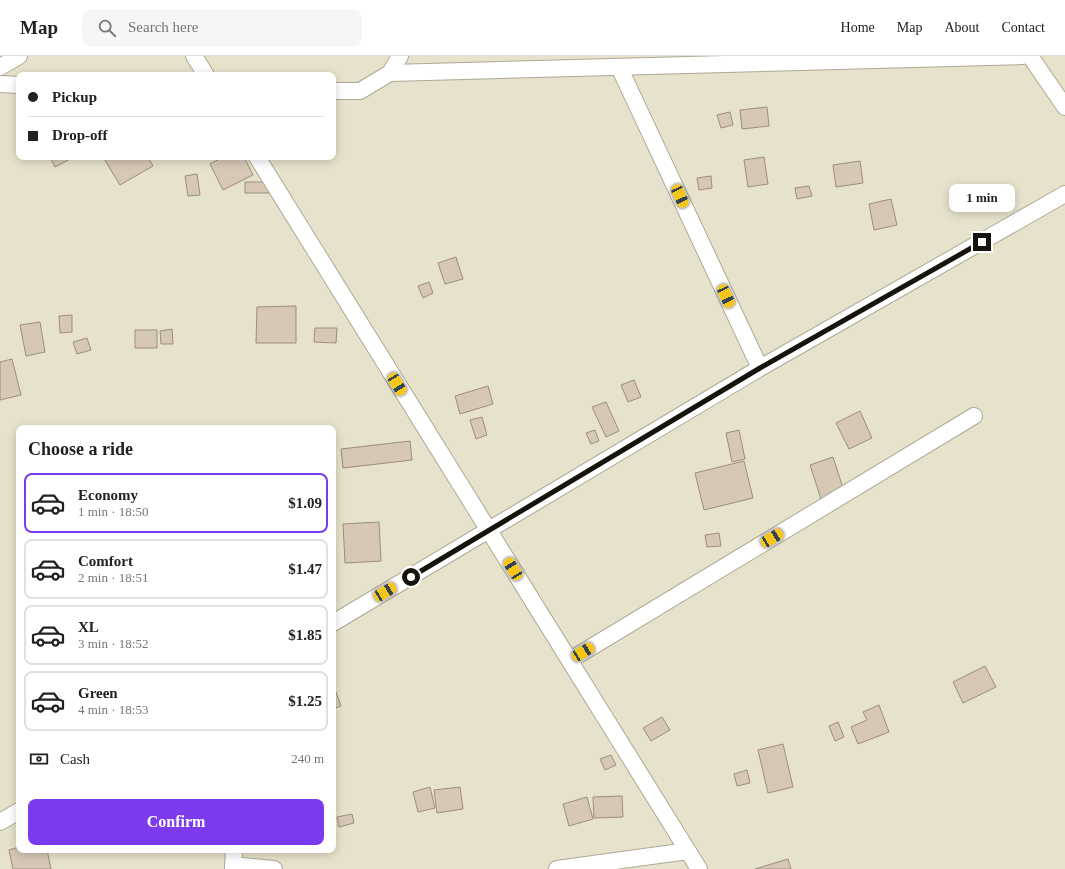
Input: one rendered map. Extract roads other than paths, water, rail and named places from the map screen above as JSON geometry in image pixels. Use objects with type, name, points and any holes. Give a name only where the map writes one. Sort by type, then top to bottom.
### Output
[{"type":"street","points":[[0,67],[19,56]]},
{"type":"street","points":[[194,56],[204,72]]},
{"type":"street","points":[[336,91],[360,91],[390,73],[400,56]]},
{"type":"street","points":[[390,73],[1023,56]]},
{"type":"street","points":[[1030,56],[1065,107]]},
{"type":"street","points":[[619,67],[760,368]]},
{"type":"street","points":[[0,84],[16,85]]},
{"type":"street","points":[[259,160],[699,869]]},
{"type":"street","points":[[336,621],[760,368],[1065,194]]},
{"type":"street","points":[[570,660],[974,416]]},
{"type":"street","points":[[0,822],[16,813]]},
{"type":"street","points":[[557,869],[688,851]]},
{"type":"street","points":[[233,861],[274,869]]}]
